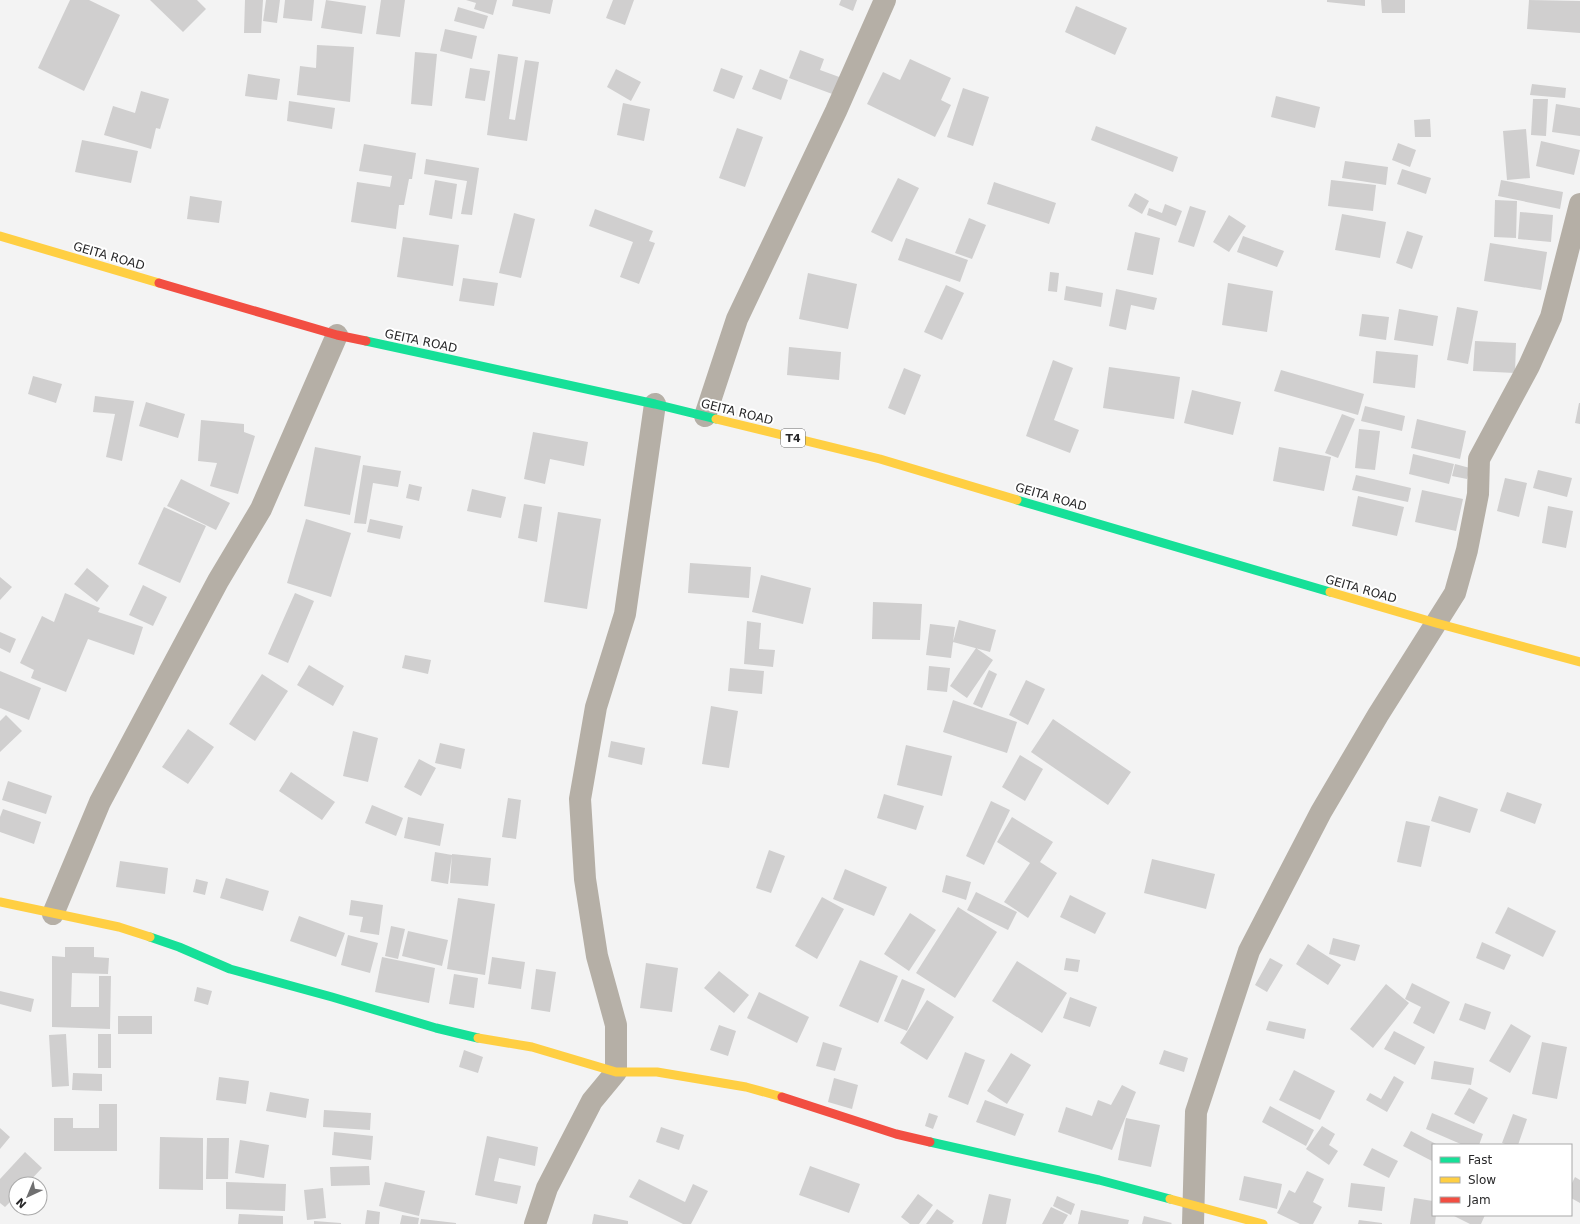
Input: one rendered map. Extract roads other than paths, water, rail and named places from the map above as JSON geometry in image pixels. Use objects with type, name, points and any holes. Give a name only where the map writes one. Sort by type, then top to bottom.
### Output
[{"type":"main road","name":"GEITA ROAD","points":[[0,236],[337,335],[655,404],[880,459],[1436,623],[1580,662]]},
{"type":"main road","points":[[0,902],[120,927],[179,947],[230,969],[436,1028],[491,1041],[532,1047],[616,1072],[657,1072],[746,1087],[896,1134],[1099,1180],[1194,1214],[1263,1224]]},
{"type":"street","points":[[705,416],[737,319],[836,110],[884,0]]},
{"type":"street","points":[[1194,1214],[1196,1112],[1249,951],[1321,812],[1378,715],[1455,593],[1467,550],[1478,494],[1479,460],[1529,366],[1551,317],[1580,204]]},
{"type":"street","points":[[53,914],[100,802],[218,582],[261,509],[337,335]]},
{"type":"street","points":[[535,1224],[547,1188],[589,1108],[616,1072],[616,1025],[597,956],[585,879],[580,799],[596,707],[625,614],[655,404]]}]
